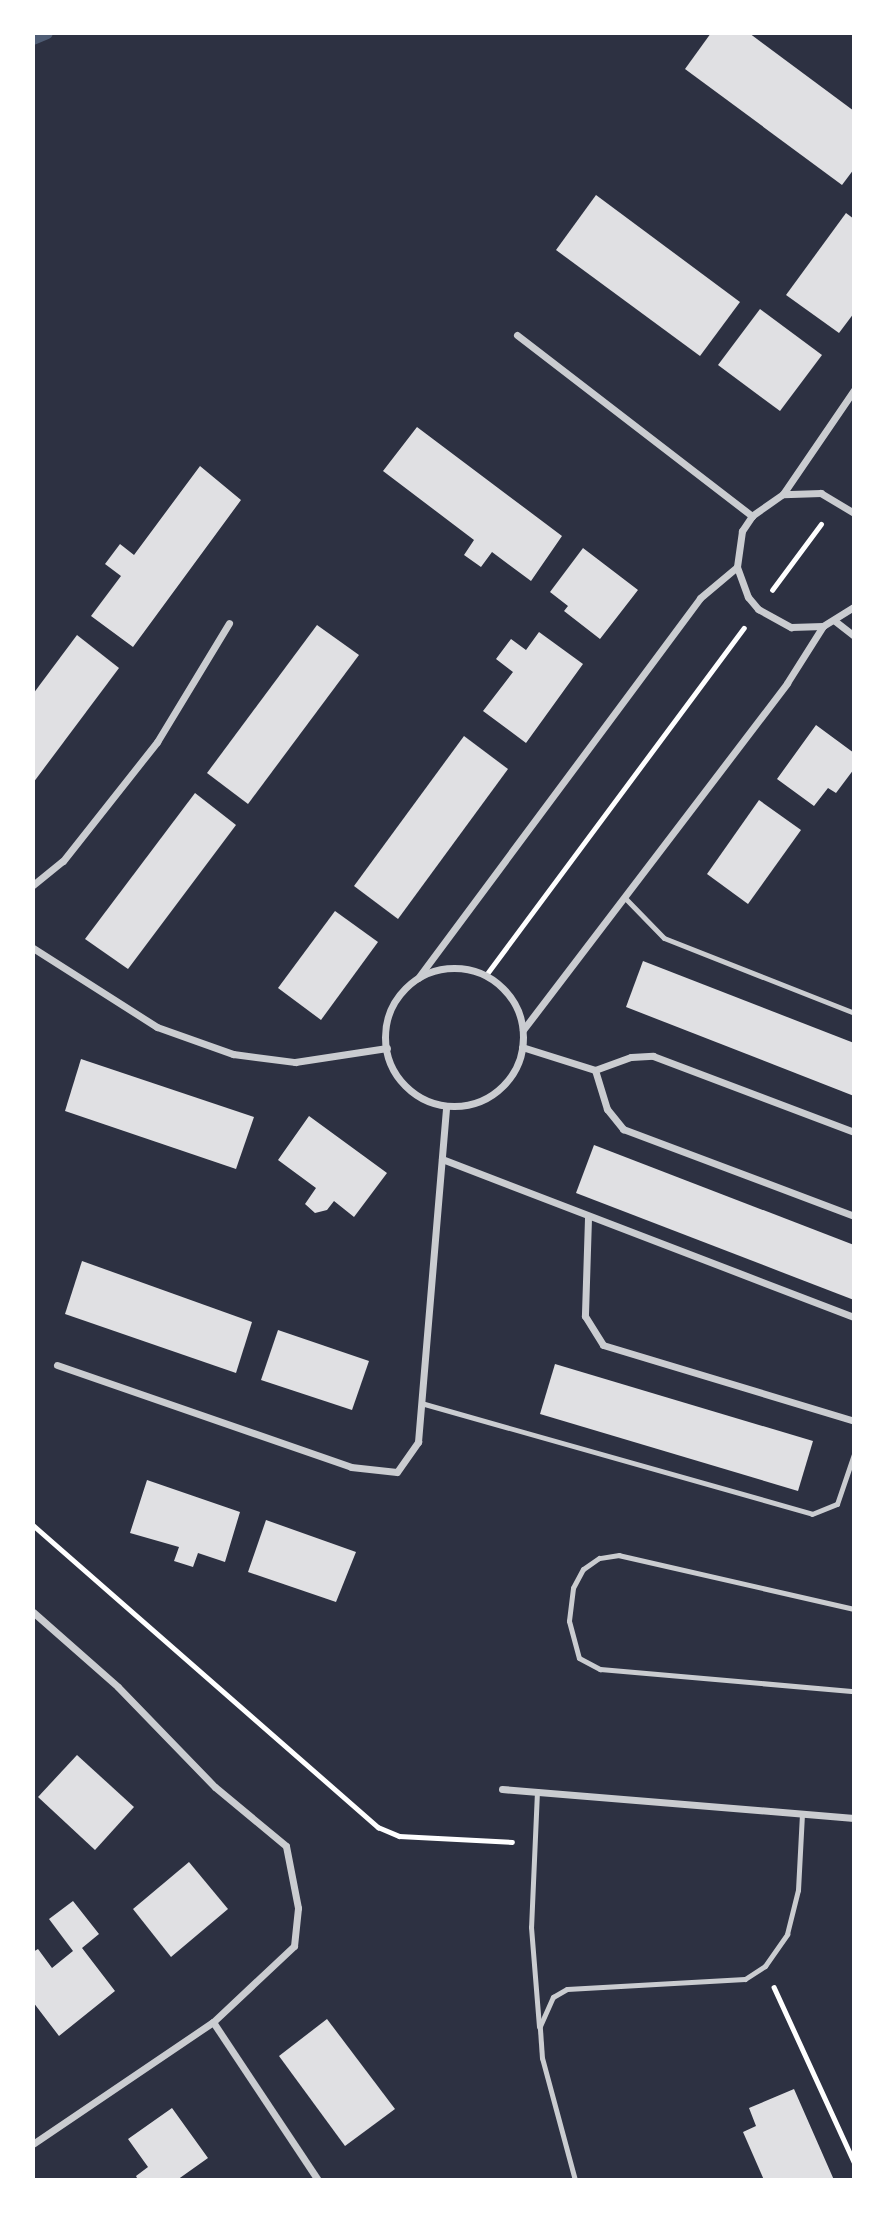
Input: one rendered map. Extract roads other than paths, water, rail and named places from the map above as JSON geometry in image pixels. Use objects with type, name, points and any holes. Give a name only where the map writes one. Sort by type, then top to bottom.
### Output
[{"type":"street","points":[[517,335],[752,516]]},
{"type":"street","points":[[854,390],[783,494],[752,516],[742,531],[737,567],[748,597],[758,609],[791,626],[823,626],[854,607]]},
{"type":"street","points":[[783,494],[811,492],[839,500],[854,513]]},
{"type":"street","points":[[418,978],[453,968],[486,975],[511,997],[523,1030],[522,1047],[509,1079],[496,1092],[464,1106],[446,1106],[425,1099],[407,1087],[387,1048],[392,1008],[418,978],[700,598],[737,567]]},
{"type":"street","points":[[835,621],[854,636]]},
{"type":"street","points":[[33,885],[63,861],[157,742],[229,623]]},
{"type":"street","points":[[523,1030],[626,899],[786,683],[823,626]]},
{"type":"street","points":[[33,948],[157,1027],[233,1054],[295,1062],[387,1048]]},
{"type":"street","points":[[522,1047],[595,1070],[631,1057],[653,1056],[854,1132]]},
{"type":"street","points":[[595,1070],[607,1109],[623,1129],[854,1216]]},
{"type":"street","points":[[57,1365],[351,1467],[397,1472],[418,1442],[446,1106]]},
{"type":"street","points":[[442,1159],[588,1218],[854,1317]]},
{"type":"street","points":[[588,1218],[585,1316],[604,1345],[854,1421]]},
{"type":"street","points":[[33,1612],[118,1688],[215,1787],[286,1846],[298,1908],[294,1947],[214,2022],[33,2144]]},
{"type":"street","points":[[502,1789],[854,1818]]},
{"type":"street","points":[[214,2022],[318,2180]]},
{"type":"lane","points":[[626,899],[664,938],[854,1013]]},
{"type":"lane","points":[[421,1403],[812,1514],[837,1504],[854,1454]]},
{"type":"lane","points":[[854,1609],[619,1555],[599,1558],[583,1569],[573,1588],[569,1621],[571,1641],[579,1658],[600,1669],[854,1691]]},
{"type":"lane","points":[[537,1791],[531,1927],[542,2058],[575,2180]]},
{"type":"lane","points":[[542,2058],[540,2026],[545,2010],[553,1997],[566,1989],[744,1979],[765,1966],[787,1934],[798,1890],[802,1814]]},
{"type":"waterway","points":[[33,39],[47,33]]}]
